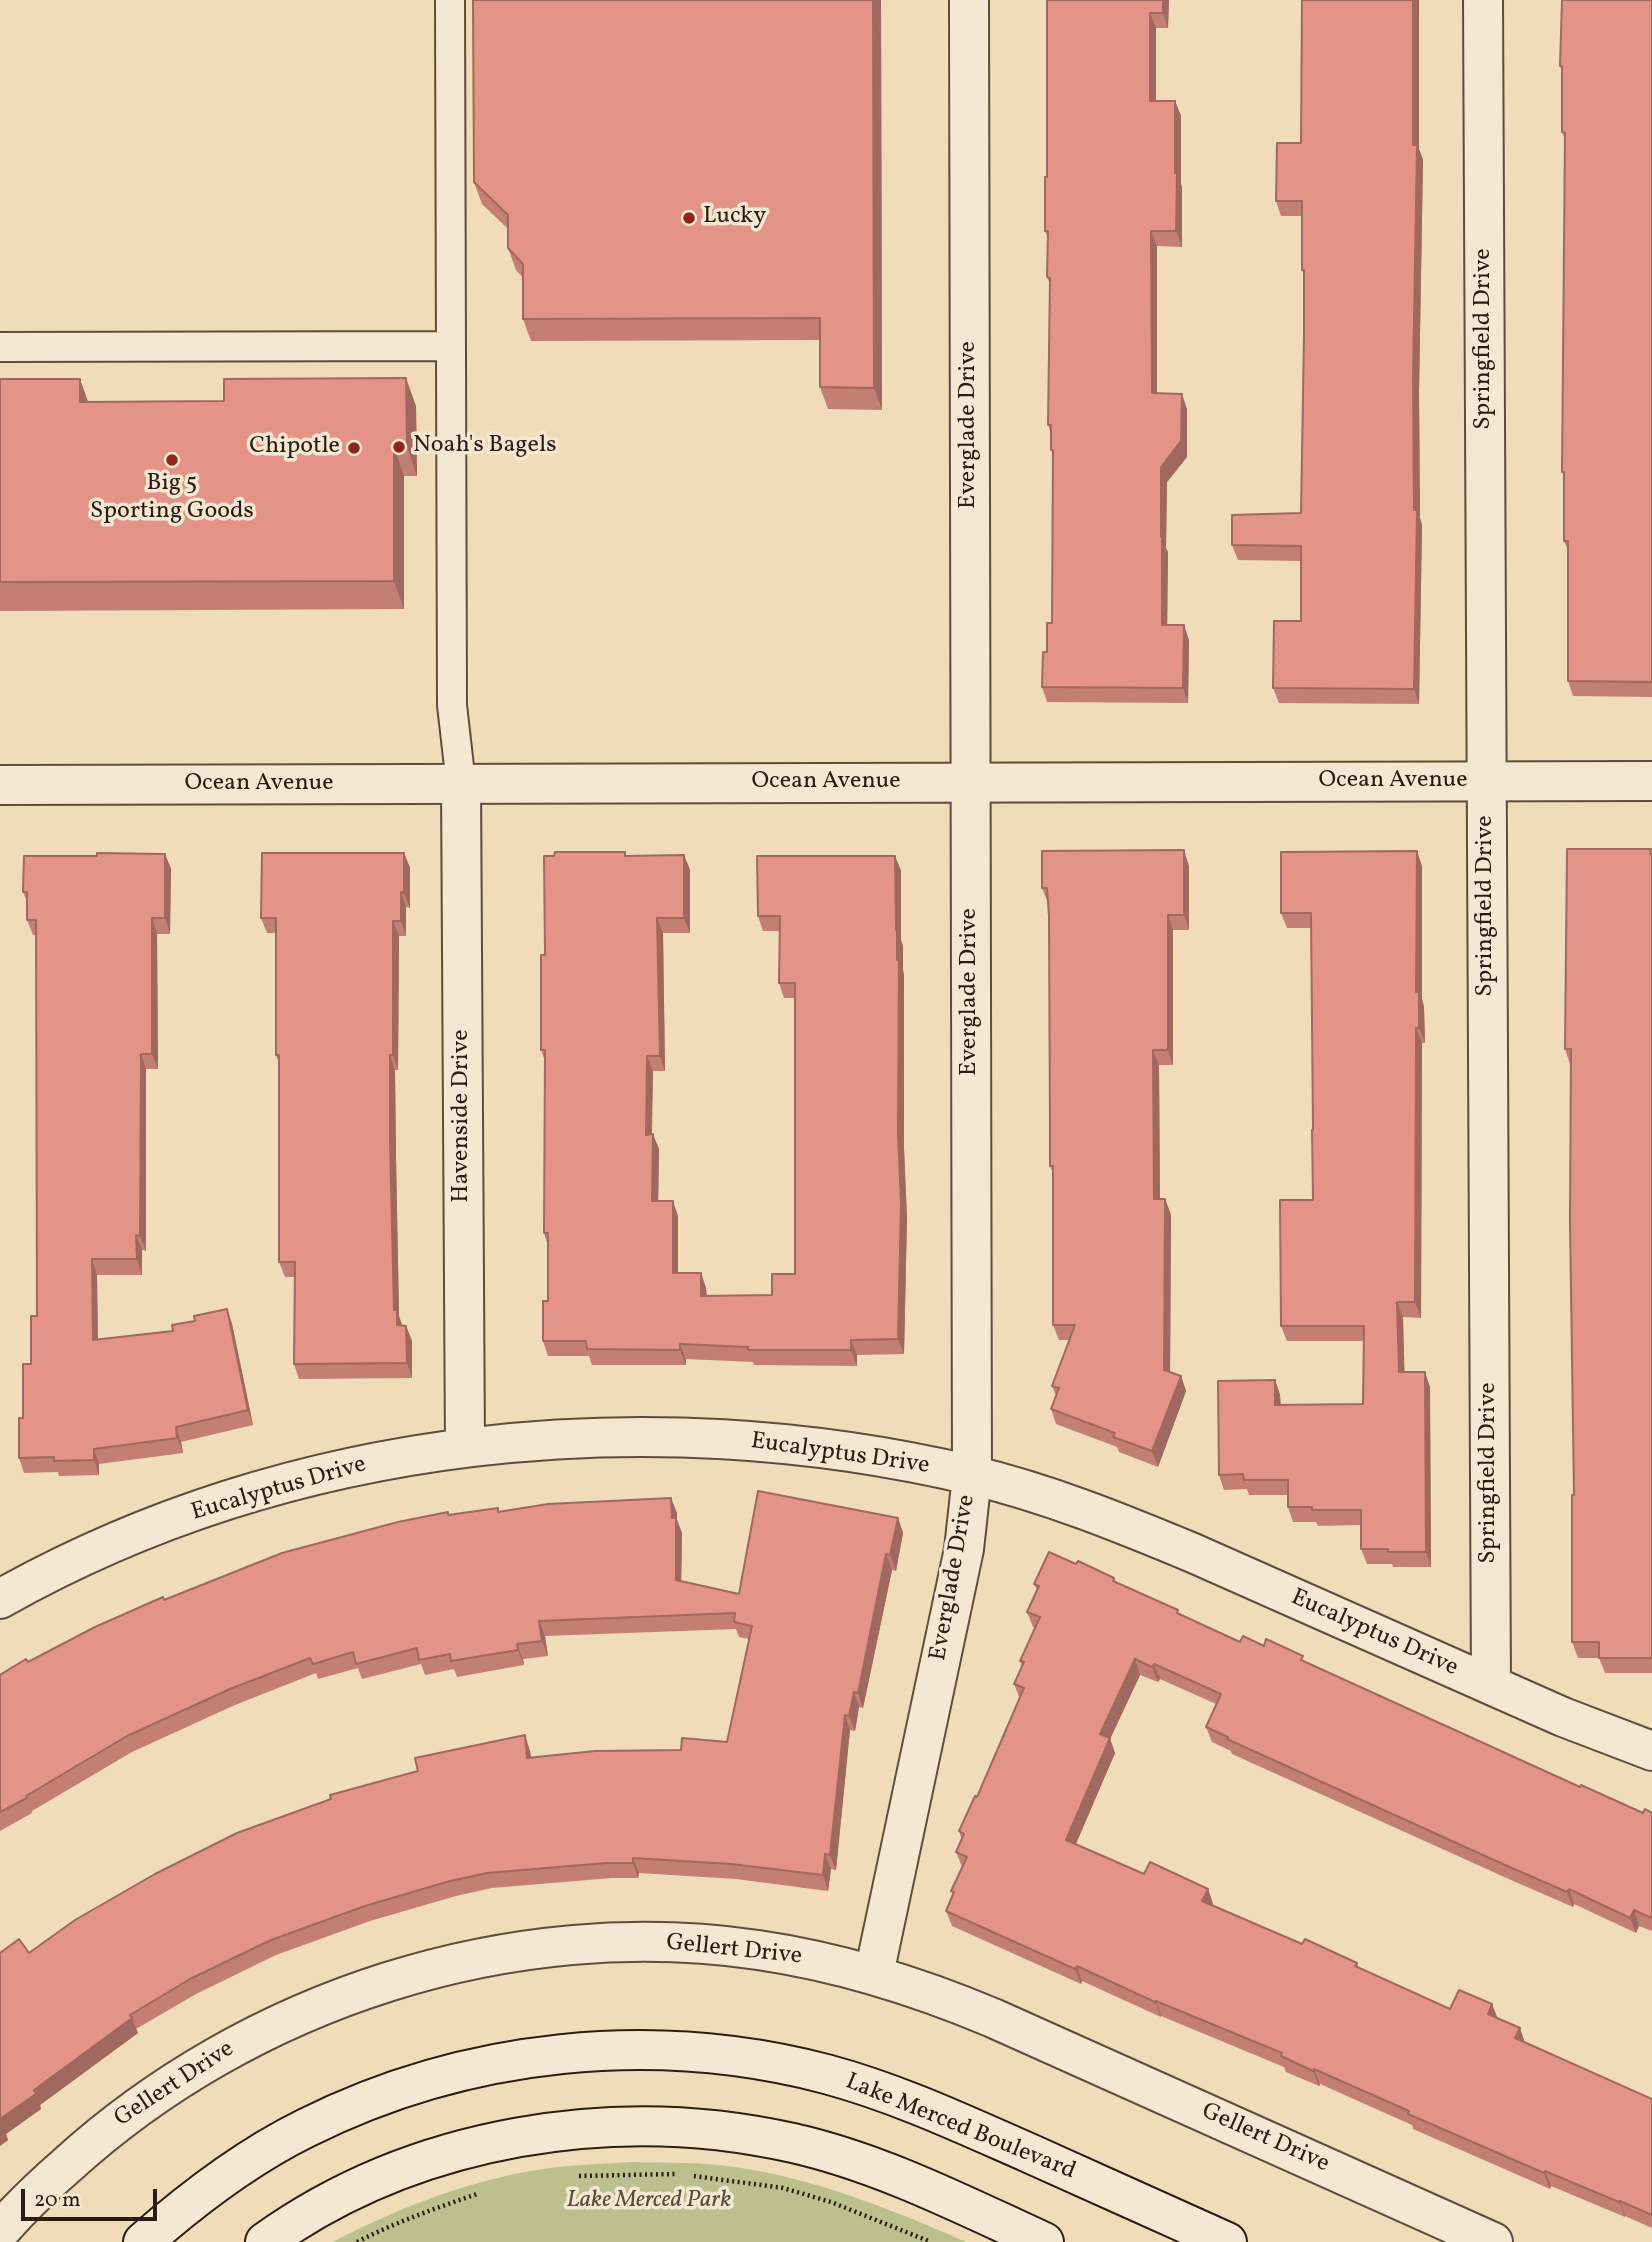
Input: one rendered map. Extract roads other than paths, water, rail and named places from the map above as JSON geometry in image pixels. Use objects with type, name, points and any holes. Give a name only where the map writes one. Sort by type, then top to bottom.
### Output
[{"type":"street","name":"Everglade Drive","points":[[874,1974],[964,1549],[972,1476],[969,0]]},
{"type":"street","name":"Springfield Drive","points":[[1483,0],[1491,1685]]},
{"type":"street","name":"Ocean Avenue","points":[[0,785],[1652,781]]},
{"type":"street","name":"Havenside Drive","points":[[461,784],[465,1448]]},
{"type":"street","name":"Eucalyptus Drive","points":[[0,1600],[85,1556],[152,1528],[214,1505],[343,1469],[465,1448],[590,1438],[652,1437],[788,1445],[856,1454],[972,1476],[1023,1490],[1136,1529],[1563,1717],[1652,1751]]},
{"type":"street","name":"Gellert Drive","points":[[0,2231],[50,2180],[101,2134],[154,2094],[212,2058],[267,2029],[329,2002],[388,1981],[451,1965],[512,1953],[575,1945],[636,1942],[696,1944],[815,1959],[934,1993],[1493,2242]]},
{"type":"street","name":"Lake Merced Boulevard","points":[[144,2242],[204,2192],[260,2154],[305,2128],[356,2105],[454,2073],[508,2061],[561,2053],[627,2050],[718,2054],[774,2062],[881,2091],[981,2132],[1227,2242]]},
{"type":"street","points":[[265,2242],[364,2185],[467,2148],[520,2136],[578,2129],[632,2127],[684,2127],[793,2143],[898,2176],[1044,2242]]},
{"type":"lane","points":[[450,0],[452,705],[461,784]]},
{"type":"lane","points":[[0,347],[452,346]]},
{"type":"place","name":"Lucky","points":[[689,218]]},
{"type":"place","name":"Noah's Bagels","points":[[399,447]]},
{"type":"place","name":"Chipotle","points":[[354,448]]},
{"type":"place","name":"Big 5 Sporting Goods","points":[[172,460]]},
{"type":"park label","name":"Lake Merced Park","points":[[649,2202]]}]
